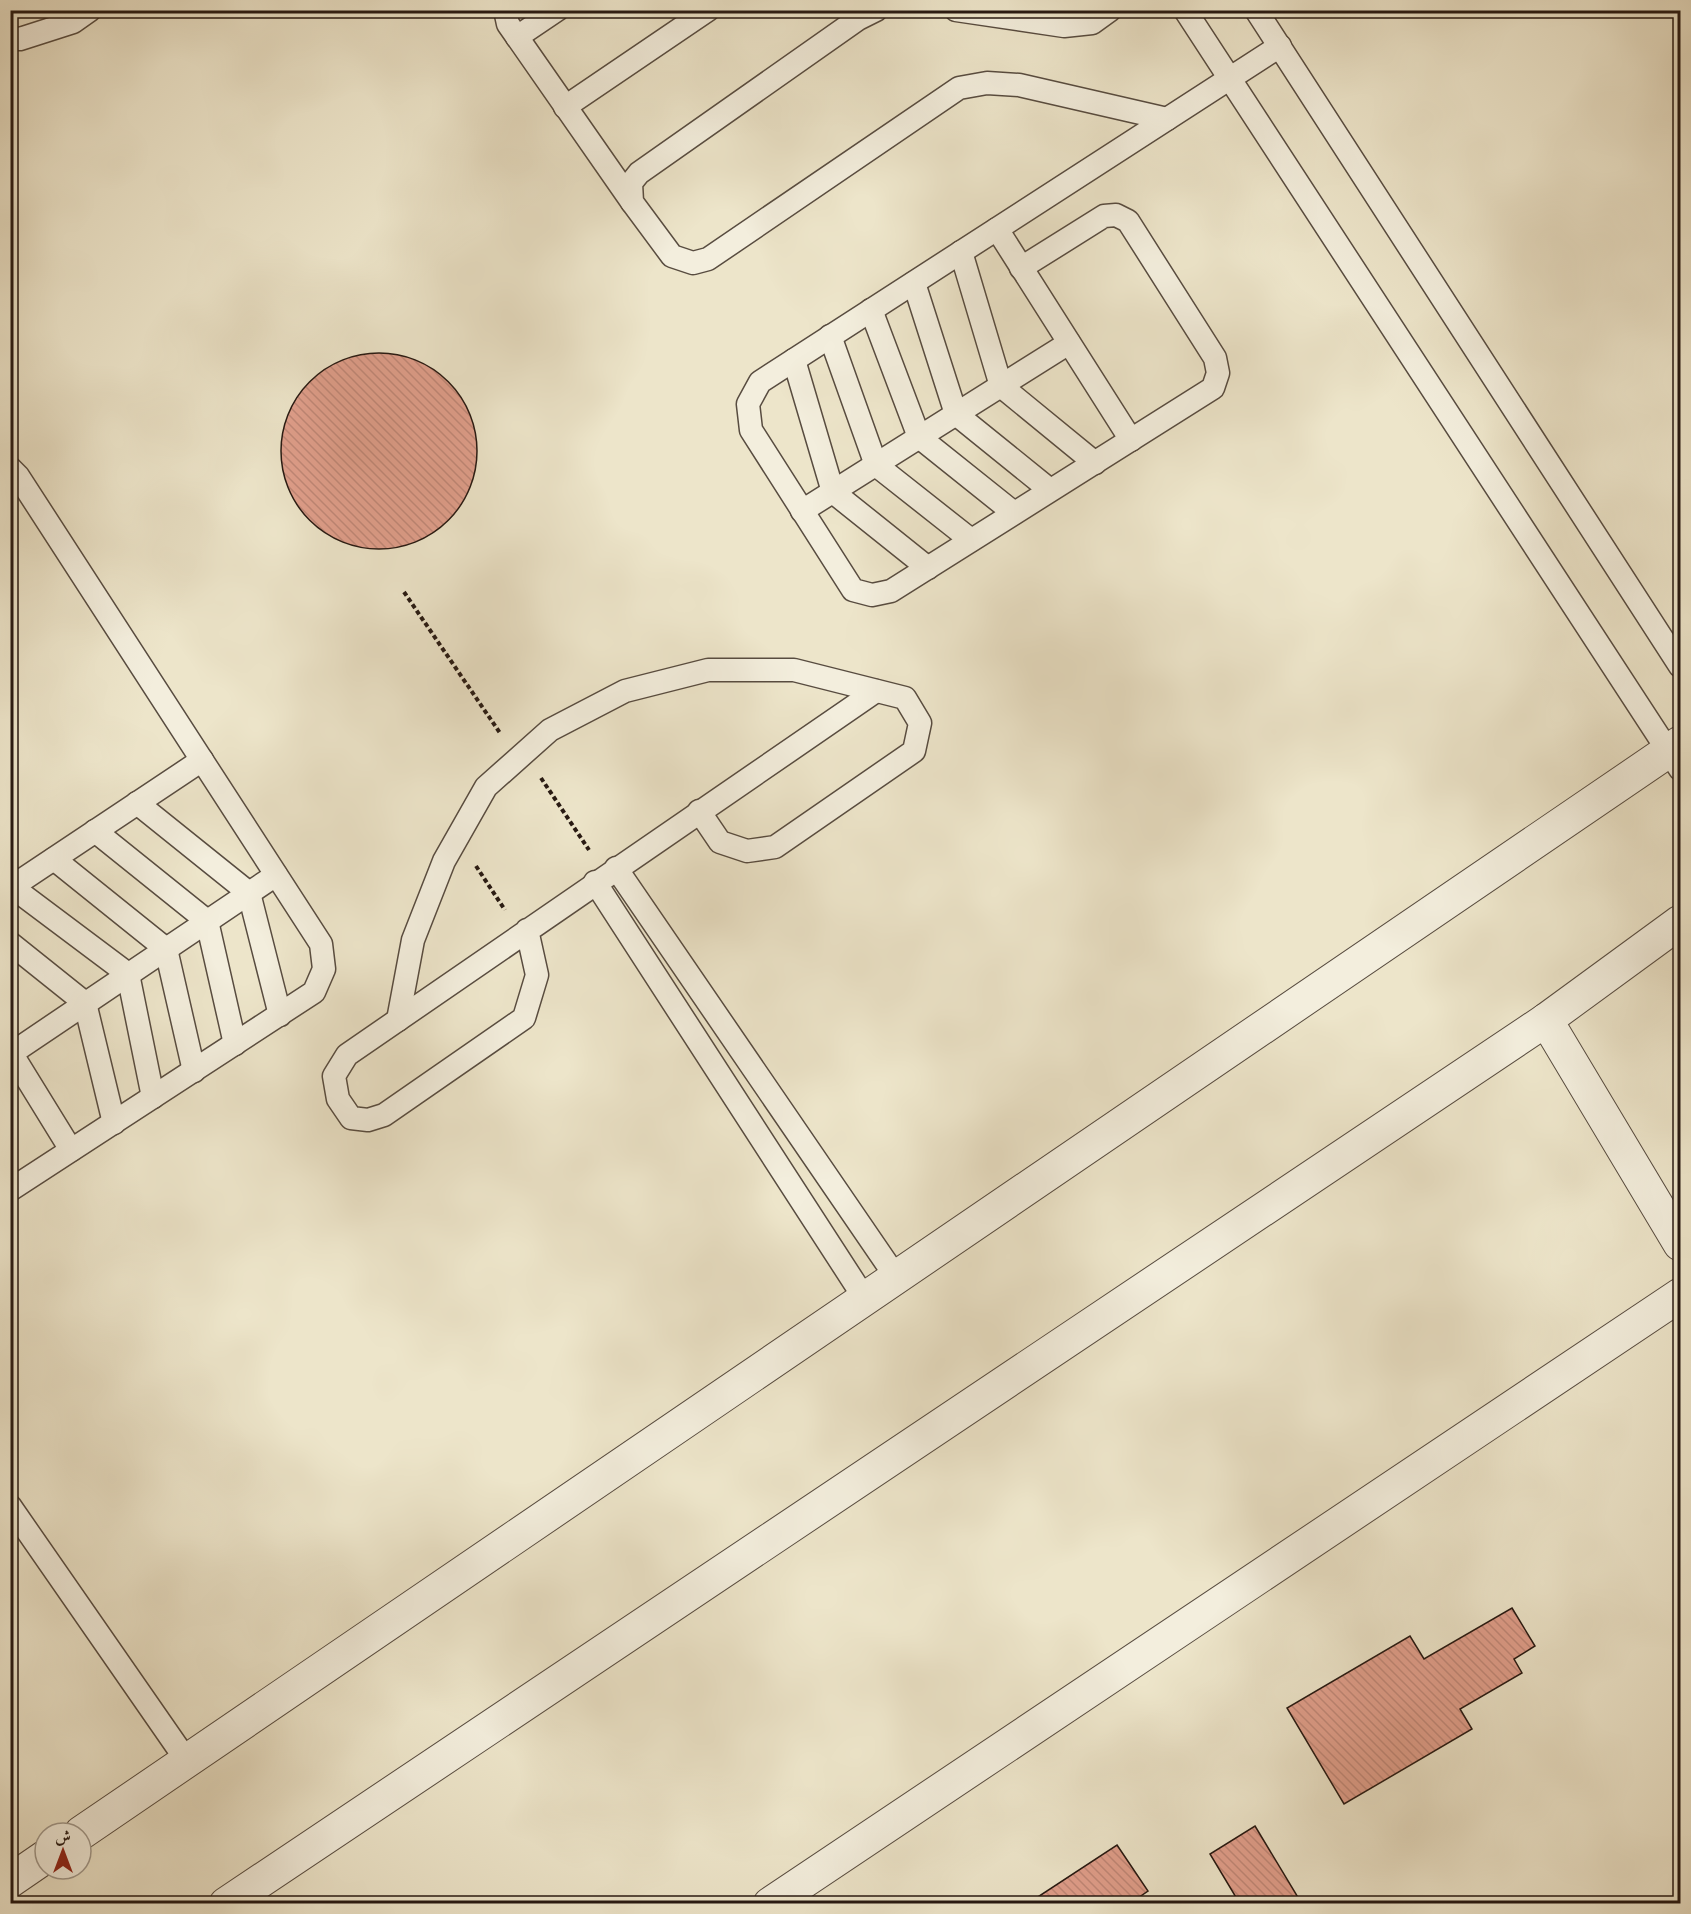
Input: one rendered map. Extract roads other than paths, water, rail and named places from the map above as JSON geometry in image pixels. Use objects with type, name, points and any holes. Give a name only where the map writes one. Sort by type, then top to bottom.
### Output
[{"type":"street","points":[[93,1825],[896,1277],[1677,754]]},
{"type":"street","points":[[226,1904],[1546,1020],[1680,922]]},
{"type":"street","points":[[1546,1020],[1680,1244]]},
{"type":"street","points":[[770,1904],[1680,1295]]},
{"type":"street","points":[[10,1881],[33,1865]]},
{"type":"lane","points":[[10,38],[20,39],[73,22],[90,10]]},
{"type":"lane","points":[[505,10],[508,24],[672,256],[693,263],[708,259],[959,88],[987,83],[1019,85],[1167,119]]},
{"type":"lane","points":[[517,37],[557,10]]},
{"type":"lane","points":[[565,107],[708,10]]},
{"type":"lane","points":[[632,202],[631,183],[639,173],[858,19],[876,10]]},
{"type":"lane","points":[[956,10],[989,13],[1064,26],[1092,23],[1110,10]]},
{"type":"lane","points":[[1185,10],[1677,754]]},
{"type":"lane","points":[[1256,10],[1680,666]]},
{"type":"lane","points":[[1021,268],[1104,216],[1116,215],[1128,221],[1215,358],[1218,373],[1213,388],[891,591],[872,596],[853,590],[751,430],[748,404],[760,382],[1280,46]]},
{"type":"lane","points":[[997,229],[1131,440]]},
{"type":"lane","points":[[961,252],[1001,386],[1095,463]]},
{"type":"lane","points":[[914,283],[956,414],[1050,490]]},
{"type":"lane","points":[[871,310],[919,437],[1014,513]]},
{"type":"lane","points":[[830,336],[876,465],[971,540]]},
{"type":"lane","points":[[802,511],[1070,343]]},
{"type":"lane","points":[[794,360],[833,492],[928,568]]},
{"type":"lane","points":[[10,468],[18,476],[321,944],[324,969],[314,992],[10,1190]]},
{"type":"lane","points":[[398,1020],[413,940],[444,861],[486,786],[550,730],[626,691],[708,670],[794,670],[905,698],[920,723],[914,751],[775,847],[747,851],[720,842],[699,811]]},
{"type":"lane","points":[[524,932],[537,975],[524,1018],[384,1115],[368,1120],[351,1118],[338,1099],[334,1076],[347,1055],[606,875],[699,811],[876,691]]},
{"type":"lane","points":[[153,1097],[128,974],[11,887],[202,760]]},
{"type":"lane","points":[[137,803],[249,893],[280,1015]]},
{"type":"lane","points":[[96,831],[207,921],[235,1044]]},
{"type":"lane","points":[[54,859],[166,949],[194,1071]]},
{"type":"lane","points":[[71,1150],[11,1052],[276,875]]},
{"type":"lane","points":[[606,875],[896,1277]]},
{"type":"lane","points":[[606,875],[865,1299]]},
{"type":"lane","points":[[10,943],[86,1004],[114,1123]]},
{"type":"lane","points":[[10,1506],[186,1761]]}]
